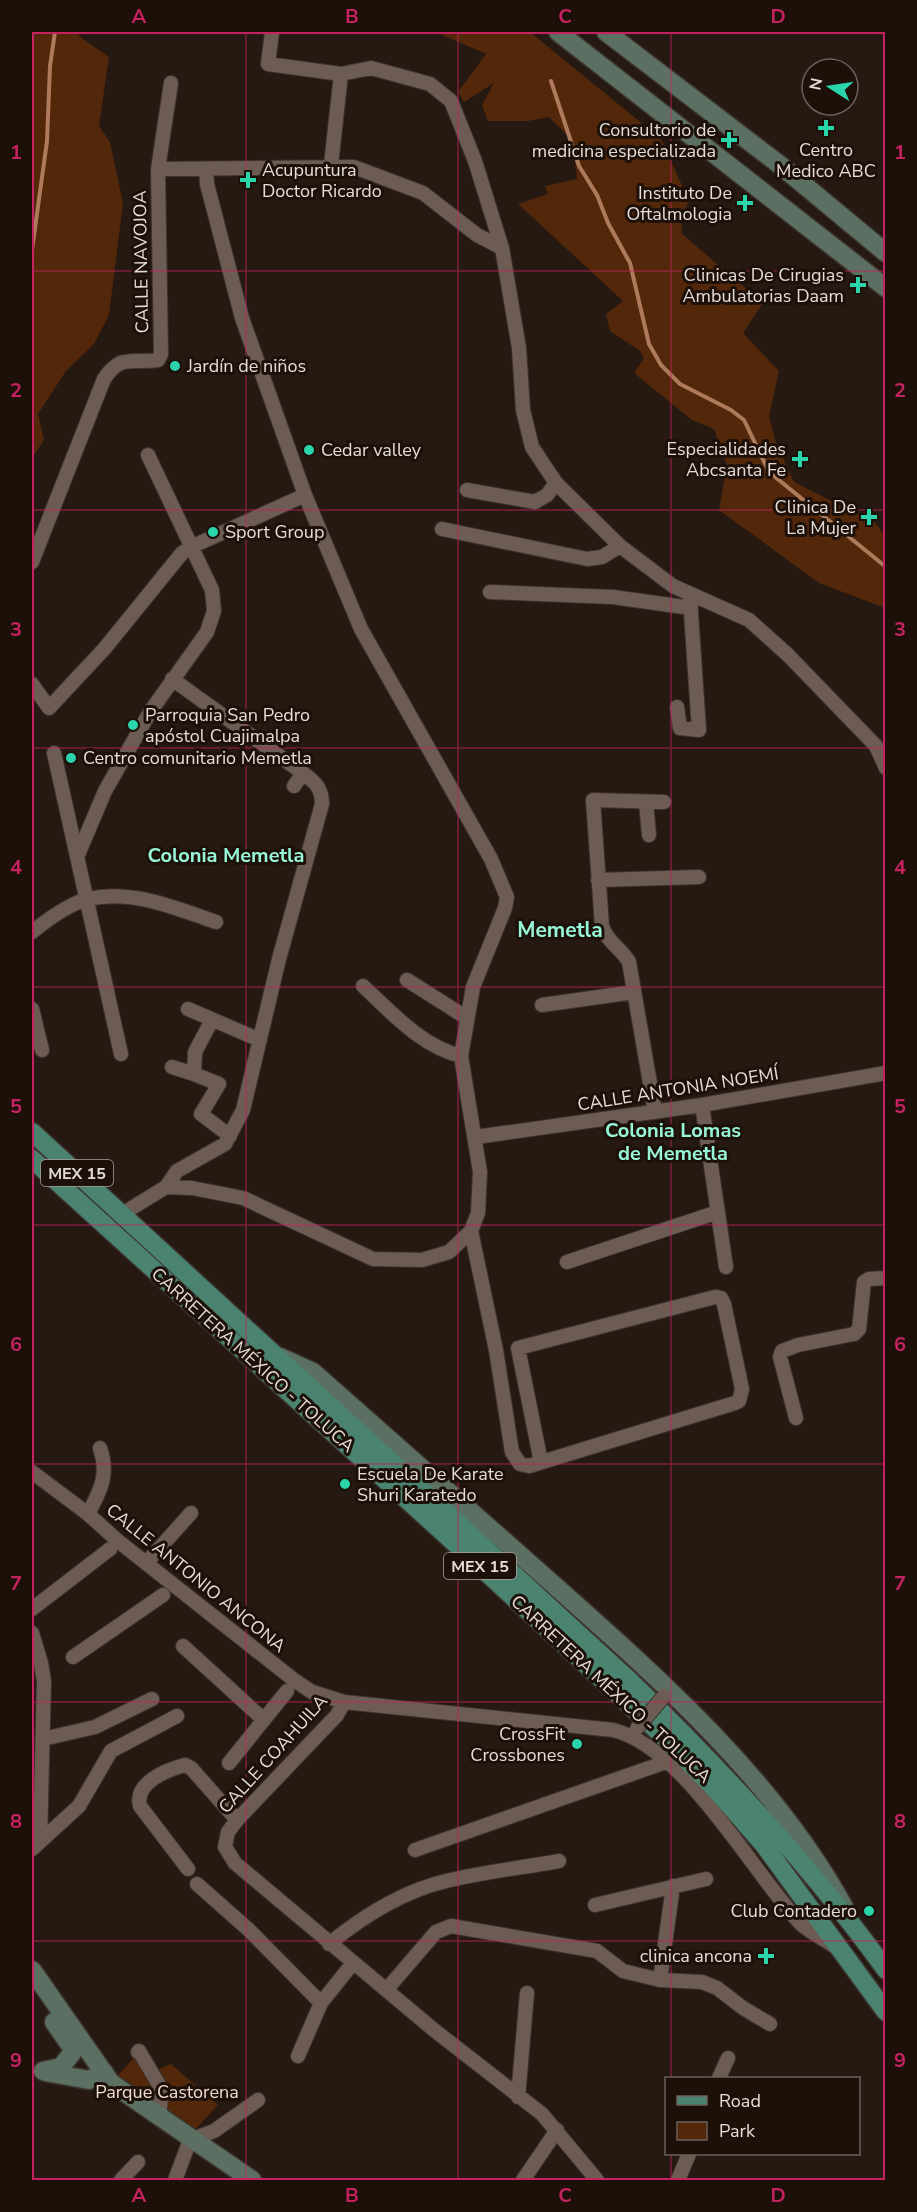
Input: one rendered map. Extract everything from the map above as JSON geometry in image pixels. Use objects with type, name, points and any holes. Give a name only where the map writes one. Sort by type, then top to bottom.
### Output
[{"type":"main road","name":"CARRETERA MÉXICO - TOLUCA","points":[[32,1132],[696,1745],[781,1835],[858,1932],[885,1970]]},
{"type":"main road","name":"CARRETERA MÉXICO - TOLUCA","points":[[32,1158],[665,1738],[716,1790],[764,1845],[885,2012]]},
{"type":"street","points":[[273,32],[268,64],[341,74],[371,68],[399,73],[430,84],[451,101],[475,161],[502,248],[519,348],[525,420],[532,447],[556,483],[620,546],[691,601],[699,730],[680,728],[677,707]]},
{"type":"street","points":[[558,32],[885,288]]},
{"type":"street","points":[[606,32],[780,165],[885,253]]},
{"type":"street","points":[[331,165],[341,74]]},
{"type":"street","name":"CALLE NAVOJOA","points":[[32,562],[104,378],[113,365],[128,360],[158,360],[161,354],[158,169],[171,83]]},
{"type":"street","points":[[158,169],[331,165],[370,171],[423,193],[477,235],[502,248]]},
{"type":"street","points":[[166,1187],[192,1188],[243,1198],[373,1259],[422,1260],[449,1252],[471,1231],[478,1213],[480,1198],[476,1137],[461,1056],[467,1017],[479,967],[505,908],[507,897],[491,859],[433,761],[361,629],[305,495],[242,318],[207,184],[206,169]]},
{"type":"street","points":[[77,857],[105,791],[150,712],[207,632],[214,612],[212,590],[148,455]]},
{"type":"street","points":[[466,490],[535,502],[547,495],[556,483]]},
{"type":"street","points":[[32,684],[49,708],[105,648],[164,574],[191,547],[305,495]]},
{"type":"street","points":[[442,529],[587,559],[602,557],[620,546]]},
{"type":"street","points":[[490,592],[711,601],[749,620],[788,655],[876,747],[885,768]]},
{"type":"street","points":[[122,1214],[166,1187],[177,1171],[225,1144],[243,1110],[279,959],[322,804],[322,794],[317,785],[303,773],[172,679]]},
{"type":"street","points":[[54,753],[122,1054]]},
{"type":"street","points":[[294,786],[303,773]]},
{"type":"street","points":[[655,1112],[629,962],[624,953],[606,936],[602,926],[593,800],[664,802]]},
{"type":"street","points":[[646,802],[650,835]]},
{"type":"street","points":[[598,880],[699,877]]},
{"type":"street","points":[[32,932],[86,899],[148,899],[216,922]]},
{"type":"street","points":[[407,980],[467,1017]]},
{"type":"street","points":[[363,986],[408,1029],[448,1053],[461,1056]]},
{"type":"street","points":[[542,1005],[634,992]]},
{"type":"street","points":[[32,1009],[42,1050]]},
{"type":"street","points":[[188,1009],[260,1040]]},
{"type":"street","points":[[194,1074],[195,1052],[212,1020]]},
{"type":"street","points":[[172,1066],[219,1084],[201,1114],[230,1136]]},
{"type":"street","name":"CALLE ANTONIA NOEMÍ","points":[[476,1137],[702,1105],[885,1073]]},
{"type":"street","points":[[702,1105],[726,1267]]},
{"type":"street","points":[[567,1262],[718,1212]]},
{"type":"street","points":[[471,1231],[496,1350],[512,1452],[520,1464],[529,1466],[739,1401],[742,1389],[724,1304],[721,1298],[715,1297],[518,1348],[541,1462]]},
{"type":"street","points":[[796,1418],[780,1357],[782,1351],[798,1345],[854,1334],[859,1329],[864,1282],[869,1279],[885,1278]]},
{"type":"street","points":[[271,1353],[313,1372],[666,1693],[735,1759],[788,1821],[826,1875],[858,1932]]},
{"type":"street","points":[[88,1514],[105,1476],[105,1463],[100,1448]]},
{"type":"street","name":"CALLE ANTONIO ANCONA","points":[[32,1472],[88,1514],[118,1541],[294,1680],[312,1692],[344,1702]]},
{"type":"street","points":[[147,1562],[191,1513]]},
{"type":"street","points":[[32,1609],[110,1549]]},
{"type":"street","points":[[73,1657],[163,1595]]},
{"type":"street","points":[[32,1633],[44,1681],[43,1739],[36,1845]]},
{"type":"street","points":[[183,1646],[264,1720]]},
{"type":"street","points":[[229,1763],[287,1690]]},
{"type":"street","points":[[634,1731],[666,1693]]},
{"type":"street","points":[[43,1739],[95,1727],[152,1700]]},
{"type":"street","name":"CALLE COAHUILA","points":[[597,2181],[557,2130],[274,1898],[228,1854],[225,1839],[237,1820],[337,1715],[344,1702],[634,1731],[666,1762],[728,1831],[801,1924],[841,1951]]},
{"type":"street","points":[[36,1845],[79,1806],[111,1751],[177,1716]]},
{"type":"street","points":[[416,1850],[666,1762]]},
{"type":"street","points":[[188,1869],[140,1806],[138,1797],[141,1789],[175,1768],[185,1765],[191,1768],[237,1820]]},
{"type":"street","points":[[329,1944],[348,1929],[404,1896],[444,1881],[559,1861]]},
{"type":"street","points":[[595,1905],[706,1879]]},
{"type":"street","points":[[197,1884],[249,1930],[321,2003]]},
{"type":"street","points":[[660,1980],[673,1886]]},
{"type":"street","points":[[387,1989],[436,1932],[451,1926],[597,1951],[623,1971],[660,1980],[702,1982],[717,1988],[743,2008],[770,2024]]},
{"type":"street","points":[[298,2056],[321,2003],[353,1963]]},
{"type":"street","points":[[32,1970],[111,2083],[247,2179]]},
{"type":"street","points":[[518,2097],[527,1993]]},
{"type":"street","points":[[37,2070],[60,2067],[72,2053],[72,2048],[50,2016],[48,1995]]},
{"type":"street","points":[[138,2052],[162,2090],[159,2118]]},
{"type":"street","points":[[720,2077],[728,2058]]},
{"type":"street","points":[[37,2070],[89,2080],[104,2072]]},
{"type":"street","points":[[175,2181],[190,2140],[214,2131],[258,2100]]},
{"type":"street","points":[[523,2181],[557,2130]]},
{"type":"street","points":[[678,2181],[689,2155]]},
{"type":"street","points":[[121,2181],[138,2162]]},
{"type":"green space","points":[[32,32],[78,32],[80,37],[109,57],[99,126],[110,142],[123,203],[109,315],[94,344],[66,371],[38,414],[44,440],[32,458]]},
{"type":"green space","points":[[435,32],[530,32],[661,139],[689,201],[681,218],[682,234],[763,303],[743,333],[779,371],[769,416],[775,440],[794,482],[875,523],[885,536],[885,608],[819,583],[719,510],[727,465],[714,429],[692,420],[634,373],[644,358],[640,351],[610,331],[606,314],[623,301],[518,204],[548,194],[545,186],[577,179],[573,141],[549,117],[528,121],[488,121],[482,105],[494,83],[464,102],[458,92],[486,54]]},
{"type":"green space","name":"Parque Castorena","points":[[138,2053],[153,2072],[171,2064],[218,2105],[189,2136],[111,2083]]},
{"type":"waterway","points":[[32,250],[47,141],[50,66],[55,32]]},
{"type":"waterway","points":[[551,81],[579,166],[597,195],[608,223],[630,263],[649,344],[661,365],[680,384],[731,410],[744,420],[769,472],[886,567]]},
{"type":"place","name":"Centro Medico ABC","points":[[826,128]]},
{"type":"place","name":"Consultorio de medicina especializada","points":[[729,140]]},
{"type":"place","name":"Acupuntura Doctor Ricardo","points":[[248,180]]},
{"type":"place","name":"Instituto De Oftalmologia","points":[[745,203]]},
{"type":"place","name":"Clinicas De Cirugias Ambulatorias Daam","points":[[858,285]]},
{"type":"place","name":"Jardín de niños","points":[[175,366]]},
{"type":"place","name":"Cedar valley","points":[[309,450]]},
{"type":"place","name":"Especialidades Abcsanta Fe","points":[[800,459]]},
{"type":"place","name":"Clinica De La Mujer","points":[[869,517]]},
{"type":"place","name":"Sport Group","points":[[213,532]]},
{"type":"place","name":"Parroquia San Pedro apóstol Cuajimalpa","points":[[133,725]]},
{"type":"place","name":"Centro comunitario Memetla","points":[[71,758]]},
{"type":"place","name":"Escuela De Karate Shuri Karatedo","points":[[345,1484]]},
{"type":"place","name":"CrossFit Crossbones","points":[[577,1744]]},
{"type":"place","name":"Club Contadero","points":[[869,1911]]},
{"type":"place","name":"clinica ancona","points":[[766,1956]]},
{"type":"district","name":"Colonia Memetla","points":[[226,855]]},
{"type":"district","name":"Memetla","points":[[560,930]]},
{"type":"district","name":"Colonia Lomas de Memetla","points":[[673,1142]]}]
